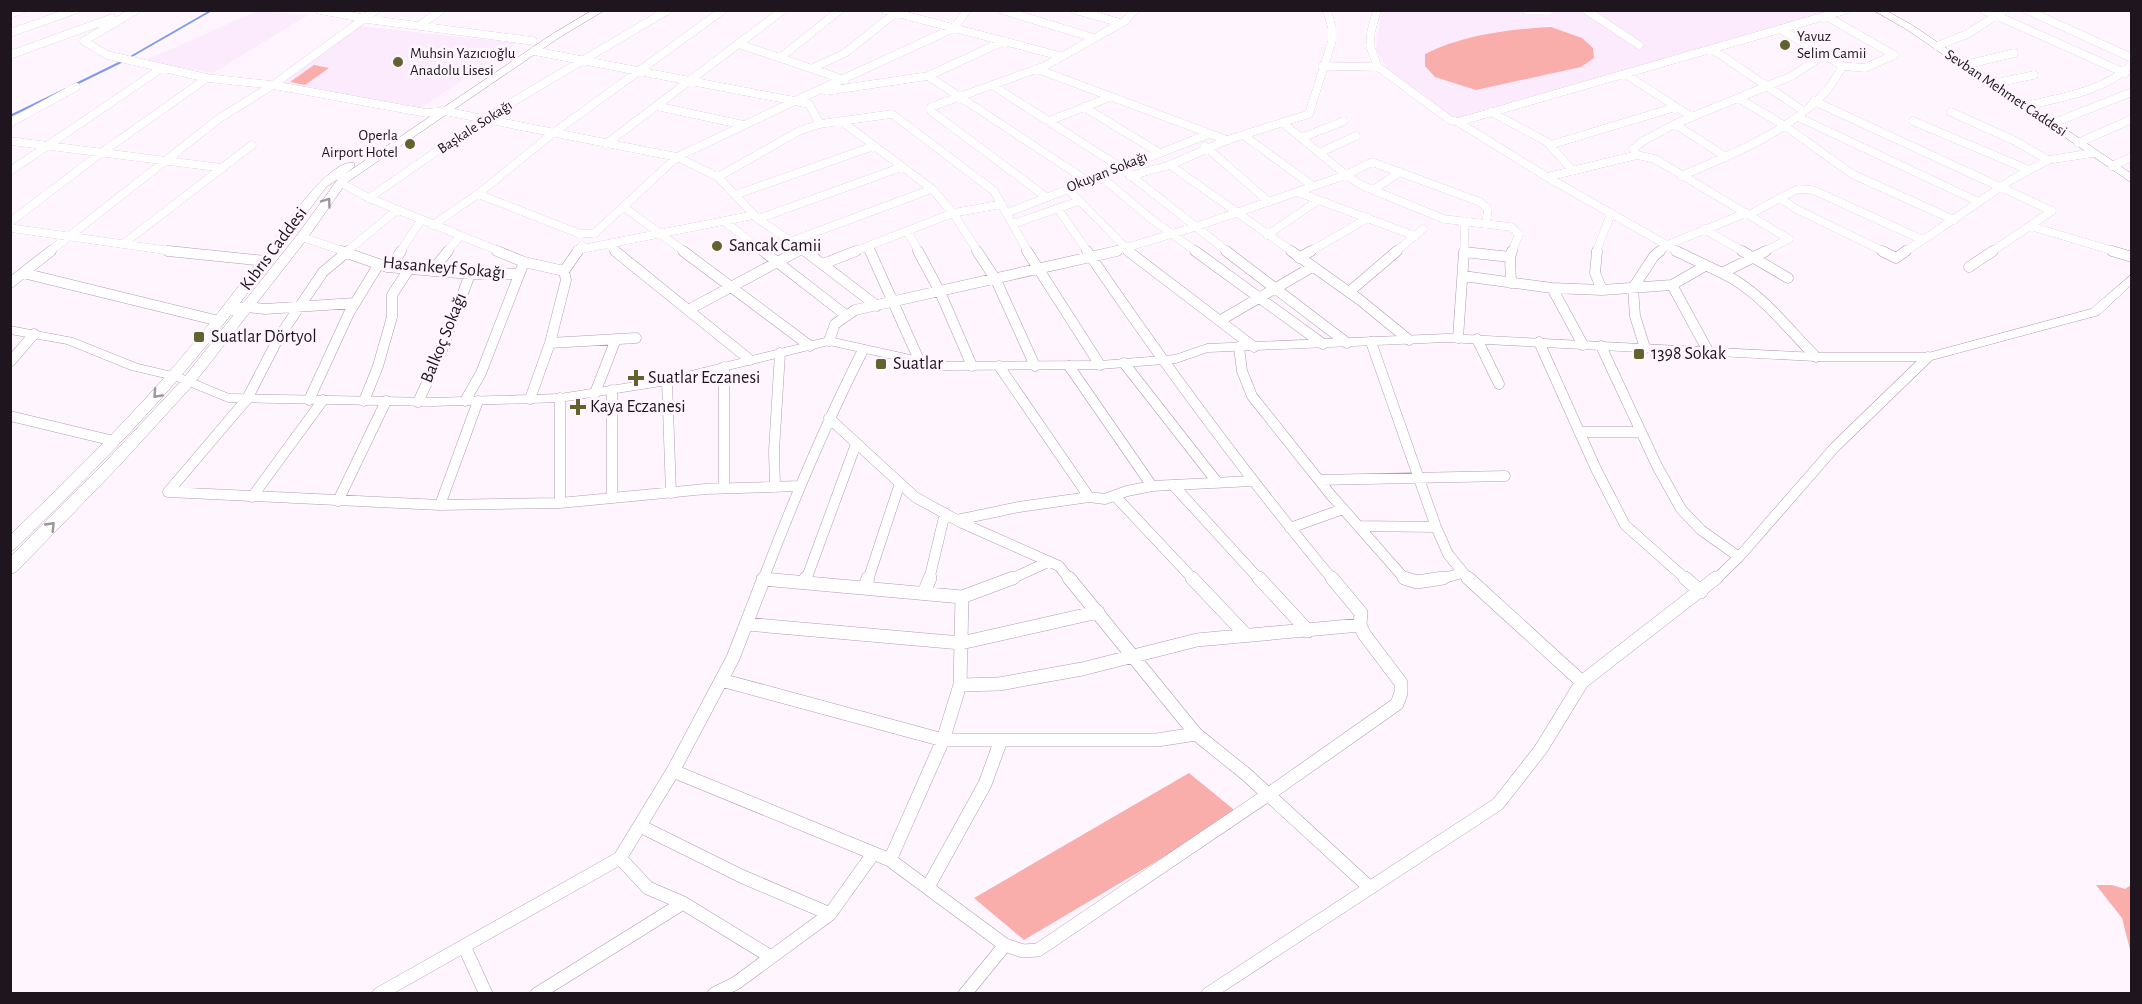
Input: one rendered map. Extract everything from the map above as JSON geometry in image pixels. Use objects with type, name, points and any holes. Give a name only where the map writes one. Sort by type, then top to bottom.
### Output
[{"type":"main road","name":"Kıbrıs Caddesi","points":[[10,545],[114,441],[174,376],[328,180],[426,113],[586,10]]},
{"type":"main road","points":[[10,568],[114,462],[187,383],[302,237],[340,183],[533,46],[601,10]]},
{"type":"main road","name":"Sevban Mehmet Caddesi","points":[[1877,10],[1909,27],[2132,180]]},
{"type":"street","points":[[10,14],[21,10]]},
{"type":"street","points":[[10,33],[75,10]]},
{"type":"street","points":[[10,55],[115,13],[131,10]]},
{"type":"street","points":[[136,10],[84,41],[107,56],[207,78],[273,85],[426,113],[444,111],[677,157],[718,177],[756,217],[792,241],[877,306]]},
{"type":"street","points":[[320,10],[366,20],[419,26],[533,46],[584,60],[795,101],[808,104],[820,124]]},
{"type":"street","points":[[10,282],[220,118],[273,85],[366,20],[376,10]]},
{"type":"street","points":[[419,26],[441,10]]},
{"type":"street","name":"Başkale Sokağı","points":[[369,198],[482,120],[668,10]]},
{"type":"street","points":[[433,225],[478,194],[552,134],[723,10]]},
{"type":"street","points":[[606,144],[783,10]]},
{"type":"street","points":[[780,57],[840,10]]},
{"type":"street","points":[[885,10],[1060,56]]},
{"type":"street","points":[[530,399],[550,343],[566,280],[564,271],[577,250],[677,157],[954,28],[967,10]]},
{"type":"street","points":[[1002,10],[1094,38]]},
{"type":"street","points":[[1075,10],[1120,23]]},
{"type":"street","points":[[1046,197],[931,111],[931,107],[1037,69],[1120,23],[1135,10]]},
{"type":"street","points":[[1130,176],[1170,165],[1227,140],[1309,114],[1315,102],[1322,66],[1332,46],[1332,28],[1327,10]]},
{"type":"street","points":[[1377,10],[1369,34],[1370,57],[1378,67],[1450,120],[1458,122],[1611,214],[1740,283],[1816,357]]},
{"type":"street","points":[[1526,10],[1550,10]]},
{"type":"street","points":[[1586,10],[1639,45]]},
{"type":"street","points":[[1458,122],[1846,10]]},
{"type":"street","points":[[1984,10],[2132,82]]},
{"type":"street","points":[[1937,46],[1967,34],[2005,10]]},
{"type":"street","points":[[2027,10],[2132,58]]},
{"type":"street","points":[[813,68],[845,52],[896,12]]},
{"type":"street","points":[[1780,29],[1822,56],[1843,66],[1865,68],[1894,55],[1826,16]]},
{"type":"street","points":[[812,94],[928,76],[1004,41]]},
{"type":"street","points":[[739,44],[845,80]]},
{"type":"street","points":[[1712,49],[1768,86],[1800,113],[1979,202]]},
{"type":"street","points":[[1965,65],[2014,53]]},
{"type":"street","points":[[1637,155],[1633,149],[1643,141],[1677,123],[1792,76],[1822,56]]},
{"type":"street","points":[[2025,106],[2092,88],[2121,75],[2132,64]]},
{"type":"street","points":[[1322,66],[1378,67]]},
{"type":"street","points":[[1682,176],[1785,126],[1827,90],[1843,66]]},
{"type":"street","points":[[10,171],[162,68]]},
{"type":"street","points":[[1037,69],[1227,140]]},
{"type":"street","points":[[1625,74],[1692,117]]},
{"type":"street","points":[[1992,84],[2034,75]]},
{"type":"street","points":[[928,76],[1086,180]]},
{"type":"street","points":[[10,222],[101,153],[207,78]]},
{"type":"street","points":[[992,86],[1120,167],[1347,343]]},
{"type":"street","points":[[10,123],[76,87]]},
{"type":"street","points":[[2051,124],[2132,92]]},
{"type":"street","points":[[1049,121],[1110,97]]},
{"type":"street","points":[[1738,98],[1785,126],[1852,174],[1954,220]]},
{"type":"street","points":[[1814,101],[2052,211],[1969,267]]},
{"type":"street","points":[[657,106],[744,125]]},
{"type":"street","points":[[1084,107],[1158,152]]},
{"type":"street","points":[[1550,145],[1676,107]]},
{"type":"street","points":[[1491,112],[1550,145],[1572,170]]},
{"type":"street","points":[[1951,112],[2015,141],[2048,160]]},
{"type":"street","points":[[718,177],[774,143],[820,124],[892,114],[994,191],[1038,271],[1100,365]]},
{"type":"street","points":[[2078,143],[2132,119]]},
{"type":"street","points":[[841,121],[932,189],[953,213],[996,280],[1035,366]]},
{"type":"street","points":[[1300,138],[1344,121]]},
{"type":"street","points":[[1913,121],[2029,170]]},
{"type":"street","points":[[1283,123],[1346,175],[1373,190],[1444,219],[1511,227],[1519,234],[1510,257],[1511,283]]},
{"type":"street","points":[[1677,123],[1681,128],[1726,156]]},
{"type":"street","name":"Okuyan Sokağı","points":[[1007,213],[1086,180],[1209,134]]},
{"type":"street","points":[[1243,135],[1313,186]]},
{"type":"street","points":[[1319,153],[1356,136]]},
{"type":"street","points":[[1196,138],[1269,202]]},
{"type":"street","points":[[10,141],[223,168]]},
{"type":"street","points":[[123,244],[252,145]]},
{"type":"street","points":[[735,195],[874,146]]},
{"type":"street","points":[[1780,198],[1796,209],[1896,258],[2029,170],[2048,160],[2093,153]]},
{"type":"street","points":[[1547,177],[1637,155],[1655,159],[1789,239],[1721,274]]},
{"type":"street","points":[[2112,166],[2132,157]]},
{"type":"street","points":[[829,341],[835,324],[855,310],[1038,271],[1124,248],[1269,202],[1346,175],[1372,162],[1480,201],[1488,209],[1486,224]]},
{"type":"street","points":[[1170,165],[1349,292],[1408,339]]},
{"type":"street","points":[[577,250],[756,217],[902,167]]},
{"type":"street","points":[[1373,190],[1400,172]]},
{"type":"street","points":[[1099,175],[1172,234],[1323,344]]},
{"type":"street","points":[[340,183],[369,198],[524,262],[564,271]]},
{"type":"street","points":[[1067,188],[1124,248],[1254,347]]},
{"type":"street","points":[[792,241],[932,189]]},
{"type":"street","points":[[1645,348],[1635,316],[1633,288],[1654,256],[1667,244],[1747,214],[1798,189],[1813,190],[1924,240]]},
{"type":"street","points":[[1297,192],[1415,236]]},
{"type":"street","points":[[478,194],[580,234],[595,233]]},
{"type":"street","points":[[1267,235],[1319,200]]},
{"type":"street","points":[[1013,224],[1080,201]]},
{"type":"street","points":[[823,264],[953,213],[1002,204]]},
{"type":"street","points":[[624,207],[810,346]]},
{"type":"street","points":[[673,771],[890,860],[1005,945],[1023,951],[1038,950],[1269,794],[1397,704],[1400,699],[1401,683],[1364,634],[1360,625],[1361,613],[1290,528],[1161,360],[1089,258],[1058,209]]},
{"type":"street","points":[[397,210],[323,272],[279,337],[247,399],[168,492],[440,505],[560,503],[724,488],[799,486]]},
{"type":"street","points":[[1602,290],[1595,273],[1595,255],[1611,214]]},
{"type":"street","points":[[1299,258],[1368,218]]},
{"type":"street","points":[[391,267],[421,220]]},
{"type":"street","points":[[1458,338],[1465,221]]},
{"type":"street","points":[[725,222],[847,316]]},
{"type":"street","points":[[2030,226],[2132,257]]},
{"type":"street","points":[[10,228],[189,254],[265,261]]},
{"type":"street","points":[[1349,292],[1423,229]]},
{"type":"street","points":[[1704,229],[1788,278]]},
{"type":"street","points":[[907,231],[940,292],[972,366]]},
{"type":"street","points":[[432,271],[460,236]]},
{"type":"street","name":"Hasankeyf Sokağı","points":[[302,237],[391,267],[470,274],[519,274]]},
{"type":"street","points":[[608,244],[630,265],[750,360]]},
{"type":"street","points":[[868,247],[920,362]]},
{"type":"street","points":[[688,310],[802,249]]},
{"type":"street","points":[[1464,252],[1510,257]]},
{"type":"street","points":[[440,505],[471,401],[524,262]]},
{"type":"street","points":[[309,400],[355,303],[379,264]]},
{"type":"street","points":[[1462,276],[1552,288],[1602,290],[1672,285],[1705,266]]},
{"type":"street","points":[[1221,320],[1312,267]]},
{"type":"street","points":[[363,400],[378,366],[392,317],[392,295],[409,269]]},
{"type":"street","points":[[23,273],[223,316],[246,308],[265,309],[355,303]]},
{"type":"street","name":"Balkoç Sokağı","points":[[418,402],[442,350],[470,274]]},
{"type":"street","points":[[10,330],[69,341],[135,367],[174,376],[228,398],[471,401],[560,398],[667,381],[829,341],[942,366],[1100,365],[1176,359],[1207,348],[1458,338],[1816,357],[1928,357],[2095,312],[2132,277]]},
{"type":"street","points":[[1672,285],[1708,351]]},
{"type":"street","points":[[1552,288],[1583,345]]},
{"type":"street","points":[[10,362],[34,334]]},
{"type":"street","points":[[550,343],[636,338]]},
{"type":"street","points":[[595,393],[616,339]]},
{"type":"street","points":[[1477,339],[1499,384]]},
{"type":"street","points":[[1371,342],[1436,527],[1448,554],[1462,573],[1582,682]]},
{"type":"street","points":[[1539,342],[1624,525],[1701,592]]},
{"type":"street","points":[[1601,346],[1681,510],[1701,530],[1739,557]]},
{"type":"street","points":[[1239,347],[1242,371],[1252,396],[1343,509],[1404,578],[1410,581],[1431,580],[1462,573]]},
{"type":"street","points":[[379,993],[620,858],[673,771],[733,658],[799,486],[829,418],[863,350]]},
{"type":"street","points":[[776,487],[774,451],[780,353]]},
{"type":"street","points":[[1208,993],[1498,804],[1541,749],[1582,682],[1638,637],[1701,592],[1739,557],[1835,447],[1928,357]]},
{"type":"street","points":[[1124,363],[1216,482]]},
{"type":"street","points":[[999,366],[1089,497]]},
{"type":"street","points":[[1069,366],[1152,486]]},
{"type":"street","points":[[724,367],[724,488]]},
{"type":"street","points":[[667,381],[670,493]]},
{"type":"street","points":[[612,390],[612,498]]},
{"type":"street","points":[[560,398],[560,503]]},
{"type":"street","points":[[252,497],[322,400]]},
{"type":"street","points":[[338,501],[386,401]]},
{"type":"street","points":[[10,416],[114,441]]},
{"type":"street","points":[[829,418],[915,497],[957,520],[1059,567],[1134,655],[1196,735],[1269,794],[1369,887]]},
{"type":"street","points":[[1579,432],[1641,432]]},
{"type":"street","points":[[805,582],[856,444]]},
{"type":"street","points":[[1319,480],[1505,476]]},
{"type":"street","points":[[957,520],[1010,508],[1089,497],[1105,499],[1127,491],[1152,486],[1253,481]]},
{"type":"street","points":[[865,588],[900,483]]},
{"type":"street","points":[[1174,486],[1308,631]]},
{"type":"street","points":[[1116,496],[1246,635]]},
{"type":"street","points":[[1290,528],[1343,509]]},
{"type":"street","points":[[924,593],[934,566],[945,513]]},
{"type":"street","points":[[1358,526],[1436,527]]},
{"type":"street","points":[[764,579],[962,597],[1004,582],[1048,562]]},
{"type":"street","points":[[890,860],[943,740],[960,686],[962,597]]},
{"type":"street","points":[[746,624],[961,643],[1098,612]]},
{"type":"street","points":[[960,686],[1010,682],[1082,669],[1197,640],[1360,625]]},
{"type":"street","points":[[722,680],[943,740],[1157,740],[1196,735]]},
{"type":"street","points":[[928,887],[985,784],[1001,740]]},
{"type":"street","points":[[640,826],[741,876],[830,914]]},
{"type":"street","points":[[714,993],[736,983],[830,914],[873,854]]},
{"type":"street","points":[[620,858],[648,888],[683,903],[771,957]]},
{"type":"street","points":[[537,993],[683,903]]},
{"type":"street","points":[[965,993],[1005,945]]},
{"type":"street","points":[[464,946],[486,993]]},
{"type":"shaded area","points":[[257,11],[308,15],[213,73],[144,61]]},
{"type":"shaded area","points":[[1381,11],[1836,11],[1462,119],[1453,119],[1387,69],[1376,49]]},
{"type":"shaded area","name":"Muhsin Yazıcıoğlu Anadolu Lisesi","points":[[359,26],[517,43],[418,110],[280,82]]},
{"type":"shaded area","points":[[1551,27],[1582,38],[1593,48],[1594,58],[1581,67],[1476,90],[1435,77],[1425,66],[1425,54],[1455,42],[1503,31]]},
{"type":"shaded area","points":[[314,65],[329,68],[305,85],[290,82]]},
{"type":"shaded area","points":[[1189,773],[1238,813],[1024,940],[974,898]]},
{"type":"shaded area","points":[[2096,885],[2112,885],[2125,889],[2131,885],[2131,954],[2122,918]]},
{"type":"waterway","points":[[132,56],[212,10]]},
{"type":"waterway","points":[[74,85],[121,62]]},
{"type":"waterway","points":[[10,116],[66,89]]},
{"type":"place","name":"Yavuz Selim Camii","points":[[1785,45]]},
{"type":"place","name":"Muhsin Yazıcıoğlu Anadolu Lisesi","points":[[398,62]]},
{"type":"place","name":"Operla Airport Hotel","points":[[410,144]]},
{"type":"place","name":"Sancak Camii","points":[[717,246]]},
{"type":"place","name":"Suatlar Dörtyol","points":[[199,337]]},
{"type":"place","name":"1398 Sokak","points":[[1639,354]]},
{"type":"place","name":"Suatlar","points":[[881,364]]},
{"type":"place","name":"Suatlar Eczanesi","points":[[636,378]]},
{"type":"place","name":"Kaya Eczanesi","points":[[578,407]]}]
